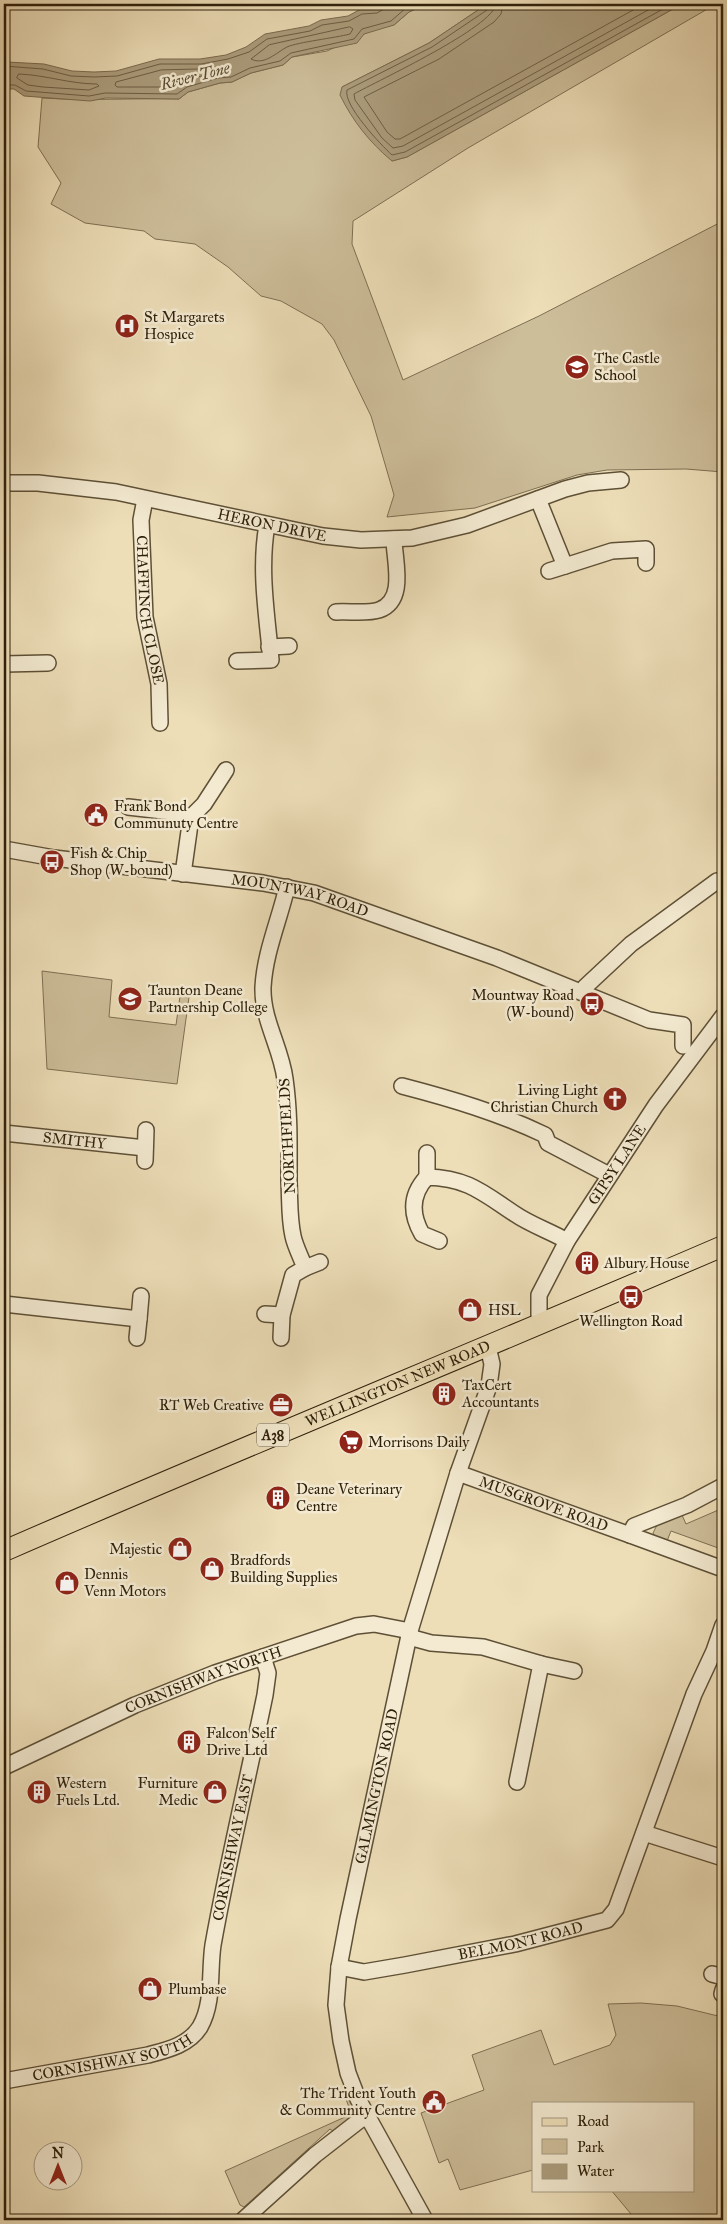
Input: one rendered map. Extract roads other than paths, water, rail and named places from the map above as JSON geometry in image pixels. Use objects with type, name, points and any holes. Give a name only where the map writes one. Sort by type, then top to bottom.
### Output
[{"type":"main road","name":"A38","points":[[543,1323],[723,1246]]},
{"type":"main road","name":"WELLINGTON NEW ROAD","points":[[4,1551],[211,1460],[543,1323]]},
{"type":"street","name":"HERON DRIVE","points":[[4,483],[38,483],[116,492],[323,536],[361,540],[412,538],[467,525],[588,483],[621,480]]},
{"type":"street","name":"CHAFFINCH CLOSE","points":[[145,499],[141,520],[145,617],[158,675],[160,723]]},
{"type":"street","points":[[538,499],[565,566]]},
{"type":"street","points":[[237,661],[271,660],[264,584],[263,549],[268,525]]},
{"type":"street","points":[[336,612],[380,610],[394,596],[397,586],[394,539]]},
{"type":"street","points":[[549,572],[612,551],[646,550]]},
{"type":"street","points":[[270,647],[289,646]]},
{"type":"street","points":[[4,664],[48,663]]},
{"type":"street","points":[[183,874],[190,817],[204,804],[226,770]]},
{"type":"street","points":[[128,807],[172,812],[190,817]]},
{"type":"street","name":"MOUNTWAY ROAD","points":[[4,849],[54,858],[287,887],[314,893],[496,958],[650,1020],[683,1025],[683,1046]]},
{"type":"street","points":[[583,992],[585,987],[631,944],[717,881]]},
{"type":"street","name":"NORTHFIELDS","points":[[287,887],[271,940],[263,988],[264,1008],[282,1060],[285,1079],[289,1111],[290,1212],[293,1236],[305,1268]]},
{"type":"street","name":"GIPSY LANE","points":[[543,1323],[539,1315],[539,1295],[567,1241],[656,1105],[723,1016]]},
{"type":"street","points":[[402,1086],[472,1104],[513,1119],[546,1135],[548,1143],[609,1175]]},
{"type":"street","name":"SMITHY","points":[[4,1134],[145,1154],[146,1130]]},
{"type":"street","points":[[427,1154],[427,1177],[414,1196],[413,1210],[417,1238],[439,1241]]},
{"type":"street","points":[[427,1177],[452,1179],[482,1191],[514,1214],[567,1241]]},
{"type":"street","points":[[281,1338],[282,1315],[293,1276],[305,1268],[320,1262]]},
{"type":"street","points":[[137,1338],[141,1296]]},
{"type":"street","points":[[4,1304],[139,1319]]},
{"type":"street","points":[[265,1314],[282,1315]]},
{"type":"street","name":"GALMINGTON ROAD","points":[[425,2220],[367,2118],[348,2073],[336,2005],[339,1967],[409,1634],[458,1472],[489,1386],[492,1364],[488,1347]]},
{"type":"street","name":"MUSGROVE ROAD","points":[[458,1472],[723,1569]]},
{"type":"street","points":[[630,1534],[634,1526],[687,1505],[723,1486]]},
{"type":"street","name":"CORNISHWAY NORTH","points":[[4,1767],[135,1705],[215,1672],[356,1626],[374,1624],[409,1634],[431,1643],[483,1647],[541,1664],[574,1671]]},
{"type":"street","points":[[719,1652],[723,1625]]},
{"type":"street","name":"BELMONT ROAD","points":[[339,1967],[364,1972],[405,1965],[515,1944],[607,1920],[616,1909],[704,1669],[719,1652]]},
{"type":"street","name":"CORNISHWAY EAST","points":[[207,2011],[213,1946],[265,1694],[268,1673],[263,1657]]},
{"type":"street","points":[[517,1782],[541,1664]]},
{"type":"street","points":[[644,1833],[723,1858]]},
{"type":"street","name":"CORNISHWAY SOUTH","points":[[4,2081],[169,2049],[188,2040],[199,2028],[207,2011]]},
{"type":"street","points":[[244,2220],[315,2154],[360,2120],[367,2118]]},
{"type":"water","name":"River Tone","points":[[384,4],[426,4],[409,12],[394,25],[364,34],[357,43],[292,57],[283,65],[251,73],[232,82],[220,83],[188,92],[179,99],[106,98],[90,101],[24,96],[14,89],[4,89],[4,58],[7,62],[44,64],[72,71],[116,71],[159,59],[200,59],[226,55],[246,47],[265,34],[309,26],[321,20],[348,16],[361,9],[376,8]]},
{"type":"water","points":[[487,4],[682,4],[407,157],[392,161],[376,147],[356,122],[340,95],[342,87],[429,43]]},
{"type":"place","name":"St Margarets Hospice","points":[[127,326]]},
{"type":"place","name":"The Castle School","points":[[577,367]]},
{"type":"place","name":"Frank Bond Communuty Centre","points":[[96,815]]},
{"type":"place","name":"Fish & Chip Shop (W-bound)","points":[[52,862]]},
{"type":"place","name":"Taunton Deane Partnership College","points":[[130,999]]},
{"type":"place","name":"Mountway Road (W-bound)","points":[[592,1004]]},
{"type":"place","name":"Living Light Christian Church","points":[[615,1099]]},
{"type":"place","name":"Albury House","points":[[587,1263]]},
{"type":"place","name":"Wellington Road","points":[[631,1297]]},
{"type":"place","name":"HSL","points":[[470,1310]]},
{"type":"place","name":"TaxCert Accountants","points":[[444,1394]]},
{"type":"place","name":"RT Web Creative","points":[[281,1405]]},
{"type":"place","name":"Morrisons Daily","points":[[351,1442]]},
{"type":"place","name":"Deane Veterinary Centre","points":[[278,1498]]},
{"type":"place","name":"Majestic","points":[[180,1549]]},
{"type":"place","name":"Bradfords Building Supplies","points":[[212,1569]]},
{"type":"place","name":"Dennis Venn Motors","points":[[67,1583]]},
{"type":"place","name":"Falcon Self Drive Ltd","points":[[189,1742]]},
{"type":"place","name":"Western Fuels Ltd.","points":[[39,1792]]},
{"type":"place","name":"Furniture Medic","points":[[215,1792]]},
{"type":"place","name":"Plumbase","points":[[150,1989]]},
{"type":"place","name":"The Trident Youth & Community Centre","points":[[434,2102]]}]
